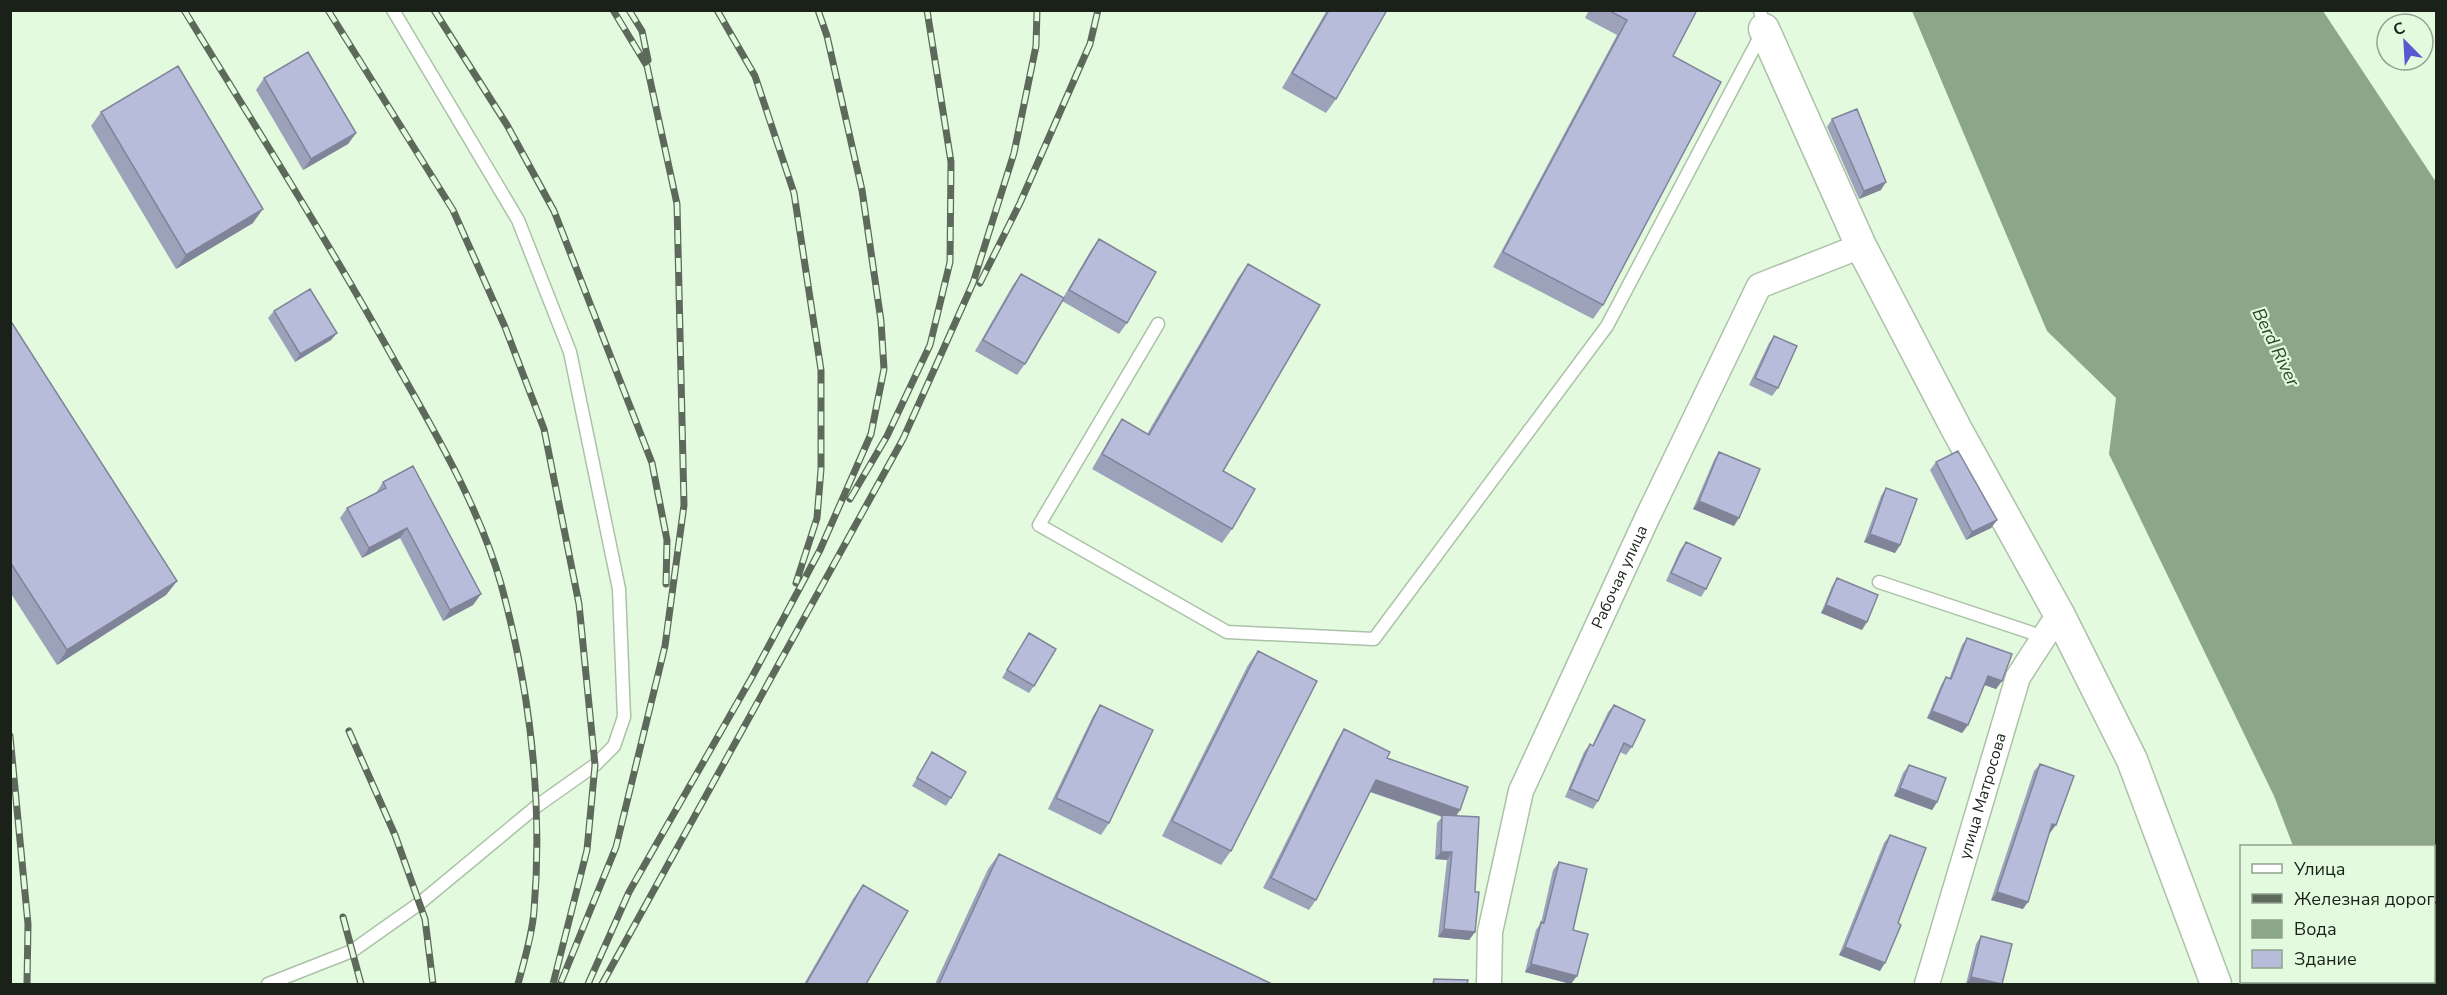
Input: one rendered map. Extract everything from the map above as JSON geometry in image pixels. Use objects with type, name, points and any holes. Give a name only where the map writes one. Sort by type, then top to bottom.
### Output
[{"type":"street","points":[[1762,20],[1861,246],[1957,430],[2051,626],[2132,760],[2216,984]]},
{"type":"street","name":"Рабочая улица","points":[[1489,984],[1490,932],[1521,791],[1648,516],[1759,286],[1861,246]]},
{"type":"street","name":"улица Матросова","points":[[1927,984],[2018,677],[2051,626]]},
{"type":"lane","points":[[268,984],[352,951],[420,903],[537,806],[595,765],[614,746],[624,717],[619,589],[570,352],[518,220],[393,10]]},
{"type":"lane","points":[[1158,324],[1039,525],[1227,632],[1374,639],[1607,326],[1762,20]]},
{"type":"lane","points":[[1879,582],[2051,626]]},
{"type":"water","name":"Berd River","points":[[1912,11],[2323,11],[2436,182],[2436,984],[2344,984],[2435,983],[2435,845],[2293,845],[2274,796],[2109,454],[2116,398],[2047,331]]},
{"type":"building","points":[[1329,10],[1387,10],[1336,99],[1292,73]]},
{"type":"building","points":[[1608,10],[1697,10],[1673,56],[1721,82],[1603,305],[1503,252],[1627,20]]},
{"type":"building","points":[[308,52],[356,133],[311,159],[264,78]]},
{"type":"building","points":[[178,66],[263,209],[186,255],[101,112]]},
{"type":"building","points":[[1857,109],[1886,182],[1864,191],[1832,119]]},
{"type":"building","points":[[1099,239],[1156,272],[1127,323],[1069,290]]},
{"type":"building","points":[[1248,264],[1320,305],[1223,471],[1255,489],[1232,529],[1102,454],[1122,419],[1149,435]]},
{"type":"building","points":[[1021,274],[1064,298],[1025,364],[983,340]]},
{"type":"building","points":[[310,289],[337,333],[300,354],[274,311]]},
{"type":"building","points":[[10,320],[177,581],[67,650],[10,562]]},
{"type":"building","points":[[1774,336],[1797,346],[1778,388],[1755,378]]},
{"type":"building","points":[[1958,451],[1997,520],[1972,532],[1936,462]]},
{"type":"building","points":[[1719,452],[1760,469],[1739,518],[1699,501]]},
{"type":"building","points":[[413,466],[481,594],[450,610],[407,528],[369,548],[347,508],[386,488],[383,482]]},
{"type":"building","points":[[1886,488],[1917,499],[1900,545],[1870,534]]},
{"type":"building","points":[[1686,542],[1721,558],[1706,589],[1671,573]]},
{"type":"building","points":[[1837,578],[1878,595],[1867,622],[1826,605]]},
{"type":"building","points":[[1029,633],[1056,649],[1034,686],[1007,670]]},
{"type":"building","points":[[1967,638],[2012,654],[2002,681],[1988,676],[1968,725],[1932,711],[1946,677],[1951,679]]},
{"type":"building","points":[[1258,651],[1317,681],[1231,851],[1172,821]]},
{"type":"building","points":[[1100,705],[1153,730],[1109,823],[1056,798]]},
{"type":"building","points":[[1614,705],[1645,720],[1632,747],[1624,743],[1598,801],[1570,789],[1590,744],[1593,746]]},
{"type":"building","points":[[1344,729],[1390,752],[1387,758],[1468,787],[1460,810],[1376,780],[1316,900],[1271,878]]},
{"type":"building","points":[[932,752],[966,772],[951,798],[917,778]]},
{"type":"building","points":[[2040,764],[2074,776],[2056,825],[2052,824],[2028,902],[1997,892]]},
{"type":"building","points":[[1909,765],[1946,778],[1937,802],[1900,788]]},
{"type":"building","points":[[1442,815],[1479,817],[1475,892],[1479,892],[1475,932],[1444,929],[1452,852],[1441,852]]},
{"type":"building","points":[[1890,835],[1926,848],[1898,923],[1901,925],[1885,963],[1845,947]]},
{"type":"building","points":[[999,854],[1270,983],[939,984]]},
{"type":"building","points":[[1559,862],[1587,869],[1573,930],[1588,934],[1577,976],[1531,964]]},
{"type":"building","points":[[863,885],[908,911],[866,984],[806,984]]},
{"type":"building","points":[[1981,936],[2012,944],[2002,984],[1971,977]]},
{"type":"building","points":[[1434,979],[1468,980],[1467,984],[1433,984]]},
{"type":"railway","points":[[184,10],[373,322],[456,473],[492,555],[520,664],[532,746],[535,788],[537,829],[534,911],[530,939],[518,984]]},
{"type":"railway","points":[[328,10],[453,210],[505,327],[544,429],[579,604],[595,765],[587,850],[553,984]]},
{"type":"railway","points":[[434,10],[507,125],[554,211],[652,463],[667,540],[666,584]]},
{"type":"railway","points":[[561,982],[616,847],[665,646],[684,505],[677,204],[647,66],[613,10]]},
{"type":"railway","points":[[629,10],[642,31],[648,60]]},
{"type":"railway","points":[[717,10],[755,76],[794,193],[821,370],[821,469],[817,518],[796,583]]},
{"type":"railway","points":[[588,984],[629,892],[752,677],[820,550],[871,434],[884,369],[881,321],[862,190],[827,36],[818,10]]},
{"type":"railway","points":[[850,499],[887,436],[930,345],[950,262],[951,162],[927,10]]},
{"type":"railway","points":[[602,984],[903,439],[973,283],[1014,153],[1036,46],[1037,10]]},
{"type":"railway","points":[[980,283],[1020,203],[1090,44],[1098,10]]},
{"type":"railway","points":[[349,731],[395,835],[425,919],[433,984]]},
{"type":"railway","points":[[10,736],[28,924],[27,984]]},
{"type":"railway","points":[[343,917],[361,984]]}]
